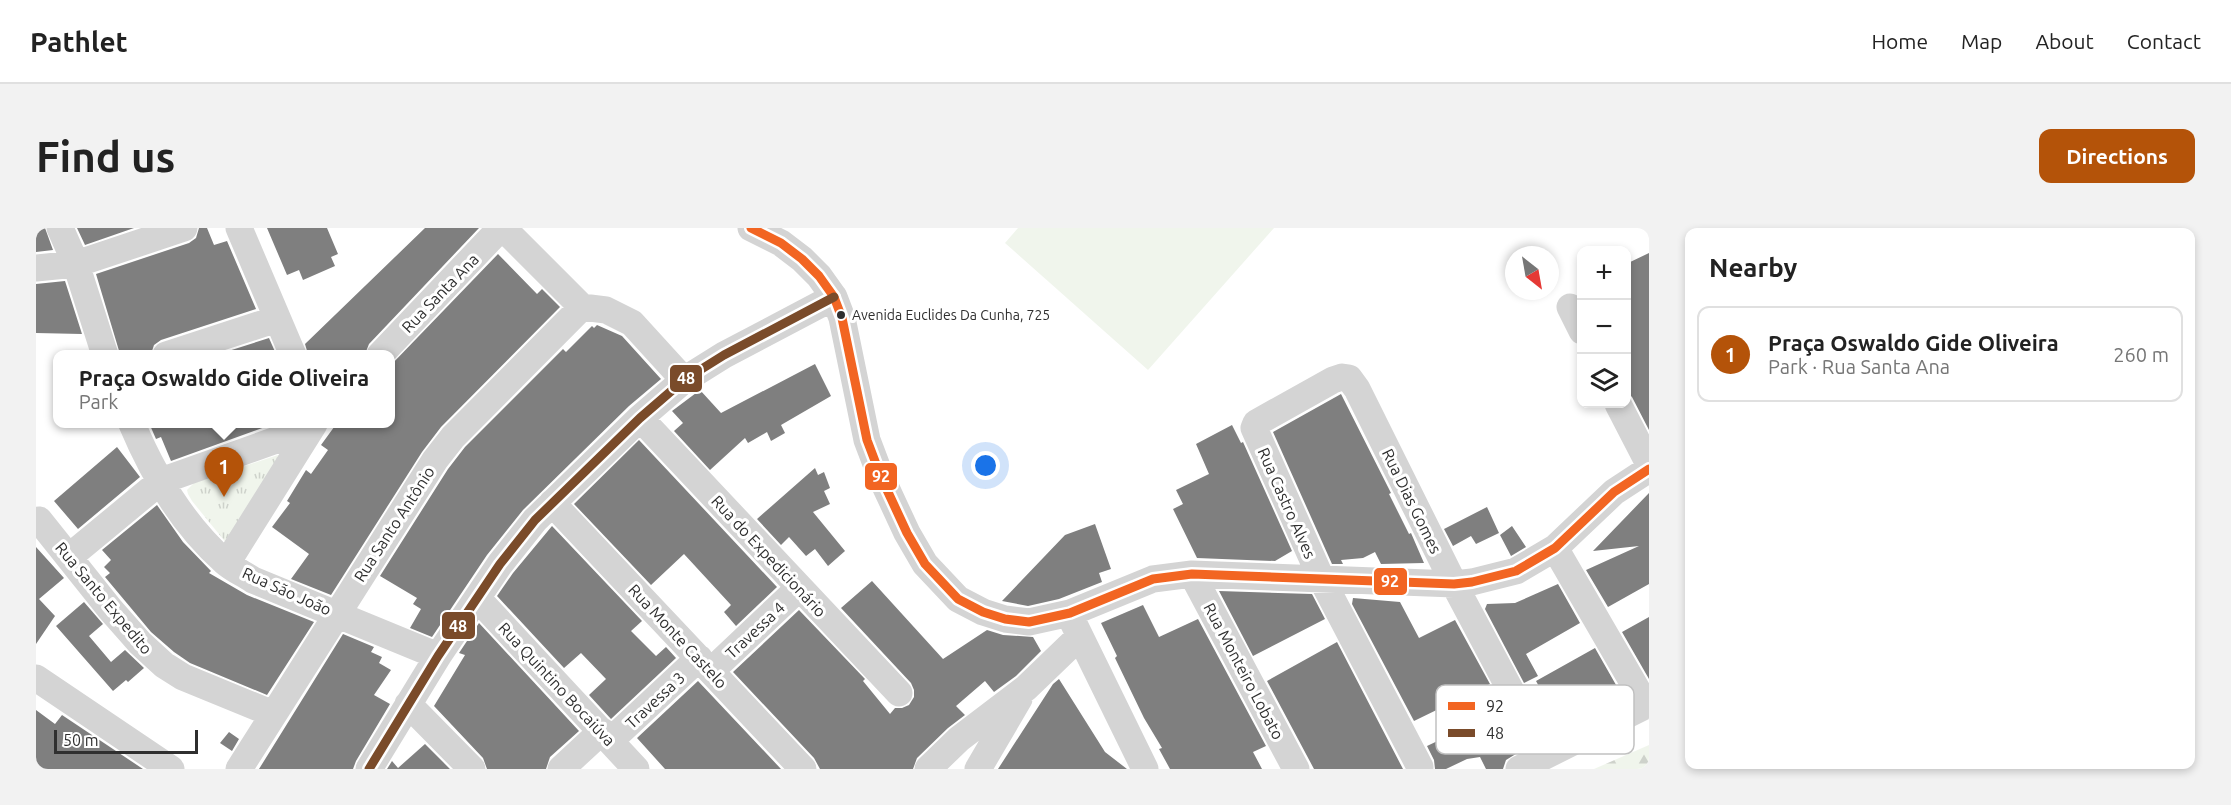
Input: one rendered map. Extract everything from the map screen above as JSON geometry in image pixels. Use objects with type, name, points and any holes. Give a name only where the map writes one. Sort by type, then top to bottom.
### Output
[{"type":"street","points":[[60,228],[76,264],[104,350]]},
{"type":"street","points":[[36,268],[76,264],[184,228]]},
{"type":"street","points":[[239,228],[291,350]]},
{"type":"street","points":[[751,228],[780,243],[802,259],[819,276],[834,297],[842,318],[867,440],[907,533],[925,564],[958,599],[983,612],[1005,619],[1074,625]]},
{"type":"street","name":"Rua Santa Ana","points":[[385,350],[500,232],[507,232],[582,307]]},
{"type":"street","points":[[369,769],[438,656],[522,535],[552,503],[640,418],[684,380],[724,355],[834,297]]},
{"type":"street","points":[[582,307],[606,310],[632,323],[684,380]]},
{"type":"street","name":"Rua Santo Antônio","points":[[239,769],[435,460],[453,437],[582,307]]},
{"type":"street","points":[[179,350],[276,319]]},
{"type":"street","name":"Rua Castro Alves","points":[[1345,377],[1333,380],[1256,423],[1254,427],[1321,578],[1420,767]]},
{"type":"street","name":"Rua Dias Gomes","points":[[1345,377],[1357,389],[1454,584],[1508,685]]},
{"type":"street","points":[[1620,408],[1649,464]]},
{"type":"street","name":"Rua do Expedicionário","points":[[640,418],[899,693]]},
{"type":"street","name":"Rua São João","points":[[134,428],[146,456],[178,509],[204,541],[227,564],[253,580],[438,656]]},
{"type":"street","points":[[69,557],[161,481],[307,428]]},
{"type":"street","points":[[227,564],[311,428]]},
{"type":"street","points":[[978,769],[1026,688],[1074,625],[1153,579],[1192,574],[1454,584],[1472,582],[1516,571],[1555,548],[1614,492],[1649,469]]},
{"type":"street","name":"Rua Monte Castelo","points":[[552,503],[803,769]]},
{"type":"street","name":"Rua Santo Expedito","points":[[39,520],[140,644],[164,665],[183,677],[273,714]]},
{"type":"street","points":[[1555,548],[1647,704]]},
{"type":"street","name":"Rua Monteiro Lobato","points":[[1192,574],[1296,769]]},
{"type":"street","name":"Travessa 4","points":[[705,665],[799,588]]},
{"type":"street","name":"Rua Quintino Bocaiúva","points":[[478,599],[636,769]]},
{"type":"street","points":[[1074,625],[1145,769]]},
{"type":"street","name":"Travessa 3","points":[[561,769],[705,665]]},
{"type":"street","points":[[36,678],[171,769]]},
{"type":"street","points":[[928,769],[966,733],[1026,688]]},
{"type":"street","points":[[408,705],[472,769]]},
{"type":"street","points":[[1519,769],[1545,755]]},
{"type":"green space","points":[[1018,228],[1274,228],[1148,370],[1005,243]]},
{"type":"green space","points":[[284,453],[227,544],[192,501],[187,490],[194,483]]},
{"type":"green space","points":[[1649,745],[1649,769],[1594,769],[1628,754],[1634,754],[1634,752]]},
{"type":"building","points":[[36,228],[45,228],[53,250],[36,252]]},
{"type":"building","points":[[77,228],[134,228],[85,245]]},
{"type":"building","points":[[199,228],[207,228],[214,245],[227,241],[256,309],[161,340],[154,345],[152,350],[119,350],[96,274],[189,243],[196,238]]},
{"type":"building","points":[[267,228],[327,228],[338,254],[331,257],[335,266],[303,280],[299,270],[287,275]]},
{"type":"building","points":[[425,228],[479,228],[369,344],[367,350],[307,350],[305,344]]},
{"type":"building","points":[[1649,253],[1649,430],[1631,396],[1631,262]]},
{"type":"building","points":[[498,254],[537,294],[542,289],[560,307],[441,427],[422,452],[331,595],[291,579],[309,554],[272,527],[290,503],[287,501],[306,470],[311,474],[328,450],[321,445],[333,428],[395,428],[395,361]]},
{"type":"building","points":[[65,281],[82,334],[36,333],[36,284]]},
{"type":"building","points":[[597,325],[622,336],[661,379],[629,406],[523,510],[487,555],[432,637],[410,628],[421,609],[413,604],[417,598],[380,576],[448,469],[465,447],[563,349],[566,352],[592,326],[594,328]]},
{"type":"building","points":[[269,338],[274,350],[232,350]]},
{"type":"building","points":[[815,364],[831,396],[781,425],[785,433],[771,441],[767,432],[748,443],[745,438],[710,470],[674,431],[683,423],[672,411],[700,390],[721,413]]},
{"type":"building","points":[[1341,394],[1424,563],[1381,564],[1375,552],[1363,558],[1341,560],[1343,564],[1332,564],[1273,432]]},
{"type":"building","points":[[1232,425],[1241,443],[1243,442],[1292,551],[1275,561],[1197,558],[1173,509],[1183,504],[1176,490],[1209,474],[1196,444]]},
{"type":"building","points":[[151,428],[262,428],[171,461],[161,437],[156,439]]},
{"type":"building","points":[[639,440],[777,587],[736,626],[724,612],[731,605],[684,554],[651,585],[574,504]]},
{"type":"building","points":[[117,447],[140,477],[78,529],[54,501]]},
{"type":"building","points":[[815,468],[818,475],[824,472],[830,488],[824,491],[830,504],[813,512],[845,551],[828,566],[815,549],[806,556],[789,537],[781,545],[757,519]]},
{"type":"building","points":[[1649,493],[1649,584],[1608,607],[1586,570],[1639,546],[1593,551]]},
{"type":"building","points":[[157,505],[183,542],[211,571],[209,573],[247,595],[314,622],[267,695],[190,663],[174,652],[151,632],[105,577],[110,573],[104,567],[111,560],[102,550]]},
{"type":"building","points":[[1487,507],[1499,533],[1476,544],[1471,536],[1453,546],[1444,529]]},
{"type":"building","points":[[1095,524],[1111,569],[1099,573],[1102,582],[1059,599],[1028,606],[1002,601],[1065,535]]},
{"type":"building","points":[[552,526],[642,621],[631,631],[656,656],[666,647],[676,658],[611,719],[589,695],[606,679],[581,653],[564,668],[497,596]]},
{"type":"building","points":[[1512,526],[1526,547],[1511,556],[1500,535]]},
{"type":"building","points":[[36,547],[64,578],[39,599],[55,616],[36,644]]},
{"type":"building","points":[[872,581],[943,659],[987,630],[1003,635],[1033,637],[1041,651],[1016,676],[994,692],[985,681],[956,706],[965,715],[917,758],[913,769],[820,769],[814,758],[733,672],[799,610],[865,679],[863,681],[890,714],[895,708],[909,705],[914,697],[911,683],[841,608]]},
{"type":"building","points":[[1558,584],[1580,623],[1526,654],[1538,676],[1524,683],[1485,609],[1487,604],[1515,603]]},
{"type":"building","points":[[1219,591],[1312,594],[1325,619],[1253,656]]},
{"type":"building","points":[[1353,598],[1400,602],[1419,638],[1455,620],[1490,684],[1436,685],[1436,710],[1414,721],[1352,604]]},
{"type":"building","points":[[84,602],[103,624],[89,636],[111,662],[125,650],[144,668],[113,691],[56,626]]},
{"type":"building","points":[[1143,605],[1159,637],[1198,619],[1266,746],[1253,752],[1262,769],[1170,769],[1159,749],[1162,748],[1144,718],[1115,658],[1117,656],[1101,623]]},
{"type":"building","points":[[1649,617],[1649,679],[1622,632]]},
{"type":"building","points":[[479,623],[579,731],[550,757],[546,769],[487,769],[483,758],[434,706],[465,655],[459,653]]},
{"type":"building","points":[[343,634],[374,647],[371,652],[382,657],[379,663],[391,670],[374,695],[390,704],[353,769],[259,769]]},
{"type":"building","points":[[1337,642],[1403,769],[1314,769],[1267,681]]},
{"type":"building","points":[[1595,648],[1616,685],[1538,685],[1536,681]]},
{"type":"building","points":[[1059,679],[1105,752],[1127,769],[998,769],[1053,684]]},
{"type":"building","points":[[698,681],[781,769],[665,769],[637,738]]},
{"type":"building","points":[[36,710],[55,724],[62,715],[143,769],[36,769]]},
{"type":"building","points":[[229,732],[239,739],[232,751],[220,743]]},
{"type":"building","points":[[1436,742],[1436,754],[1516,754],[1506,760],[1503,769],[1486,769],[1480,757],[1467,759],[1446,769],[1435,769],[1434,760],[1427,746]]},
{"type":"building","points":[[425,744],[450,769],[387,769],[392,761],[398,768]]},
{"type":"transit line","name":"92","points":[[751,228],[781,243],[802,259],[819,276],[834,297],[842,318],[867,440],[907,533],[925,564],[958,599],[983,612],[1005,619],[1029,622],[1070,613],[1153,579],[1192,574],[1454,584],[1472,582],[1516,571],[1555,548],[1614,492],[1649,469]]},
{"type":"transit line","name":"48","points":[[369,769],[438,656],[500,564],[535,520],[640,418],[684,380],[724,355],[834,297]]},
{"type":"place","name":"Avenida Euclides Da Cunha, 725","points":[[841,315]]},
{"type":"place","name":"Praça Oswaldo Gide Oliveira","points":[[224,497]]}]
